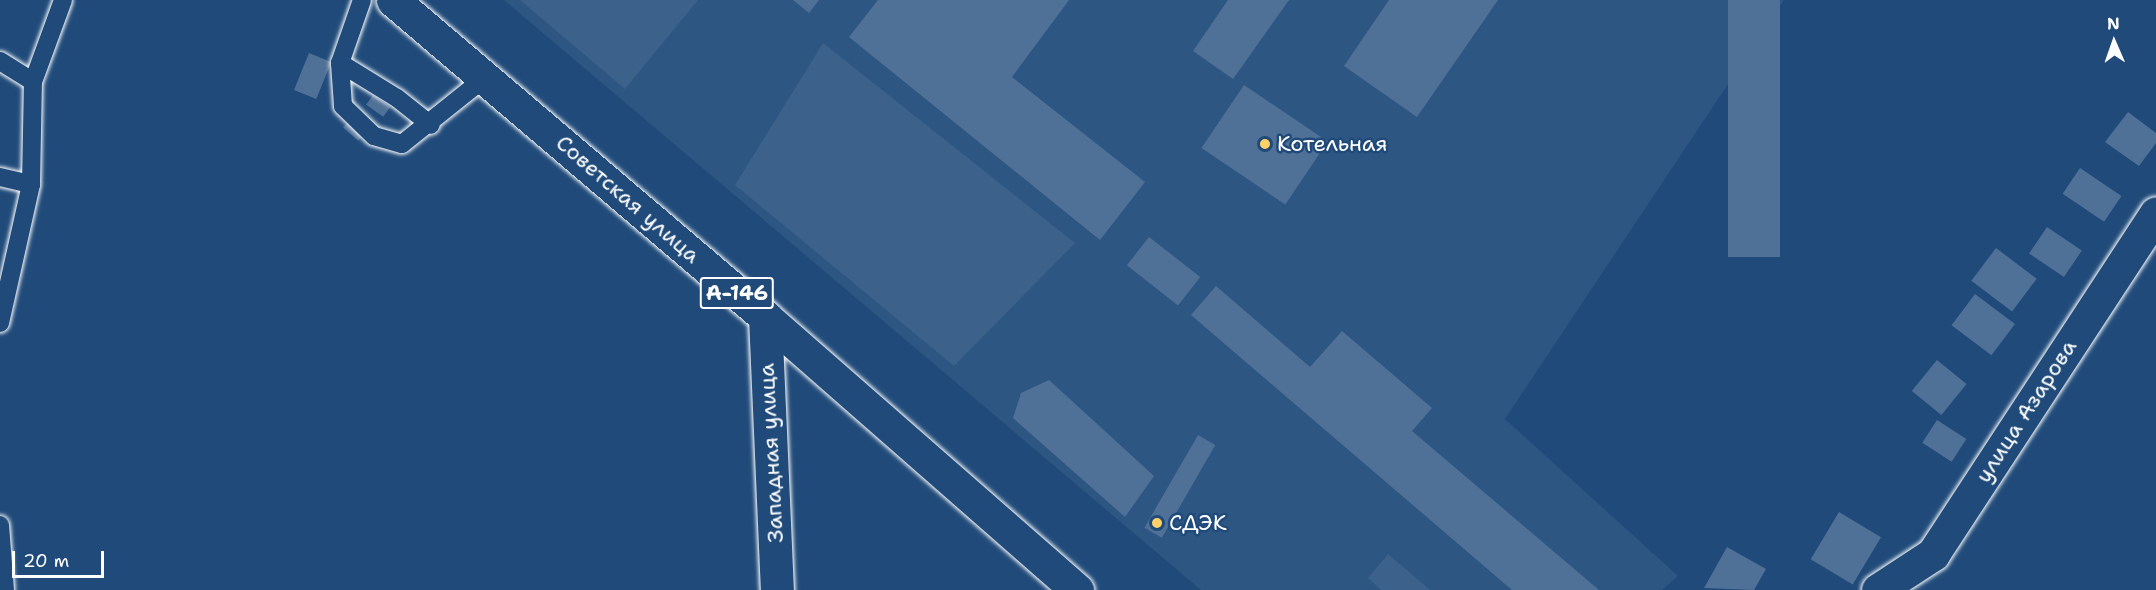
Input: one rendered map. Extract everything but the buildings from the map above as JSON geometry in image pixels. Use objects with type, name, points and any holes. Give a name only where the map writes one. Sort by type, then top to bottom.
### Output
[{"type":"main road","name":"Советская улица","points":[[393,0],[765,317],[1077,590]]},
{"type":"main road","name":"улица Азарова","points":[[1878,590],[1933,554],[2156,213]]},
{"type":"main road","name":"Западная улица","points":[[765,317],[777,590]]},
{"type":"lane","points":[[0,322],[30,184],[33,82],[63,0]]},
{"type":"lane","points":[[362,0],[340,63],[343,106],[374,136],[402,144],[431,125],[486,77]]},
{"type":"lane","points":[[0,61],[33,82]]},
{"type":"lane","points":[[340,63],[397,98],[431,125]]},
{"type":"lane","points":[[0,177],[30,184]]},
{"type":"lane","points":[[0,525],[5,590]]},
{"type":"shaded area","points":[[504,0],[1784,0],[1505,419],[1678,576],[1662,590],[1201,590]]},
{"type":"shaded area","points":[[520,0],[698,0],[625,89]]},
{"type":"shaded area","points":[[823,43],[1075,243],[954,366],[735,185]]},
{"type":"shaded area","points":[[1388,554],[1430,590],[1381,590],[1368,578]]},
{"type":"place","name":"Котельная","points":[[1265,144]]},
{"type":"place","name":"СДЭК","points":[[1157,523]]}]
